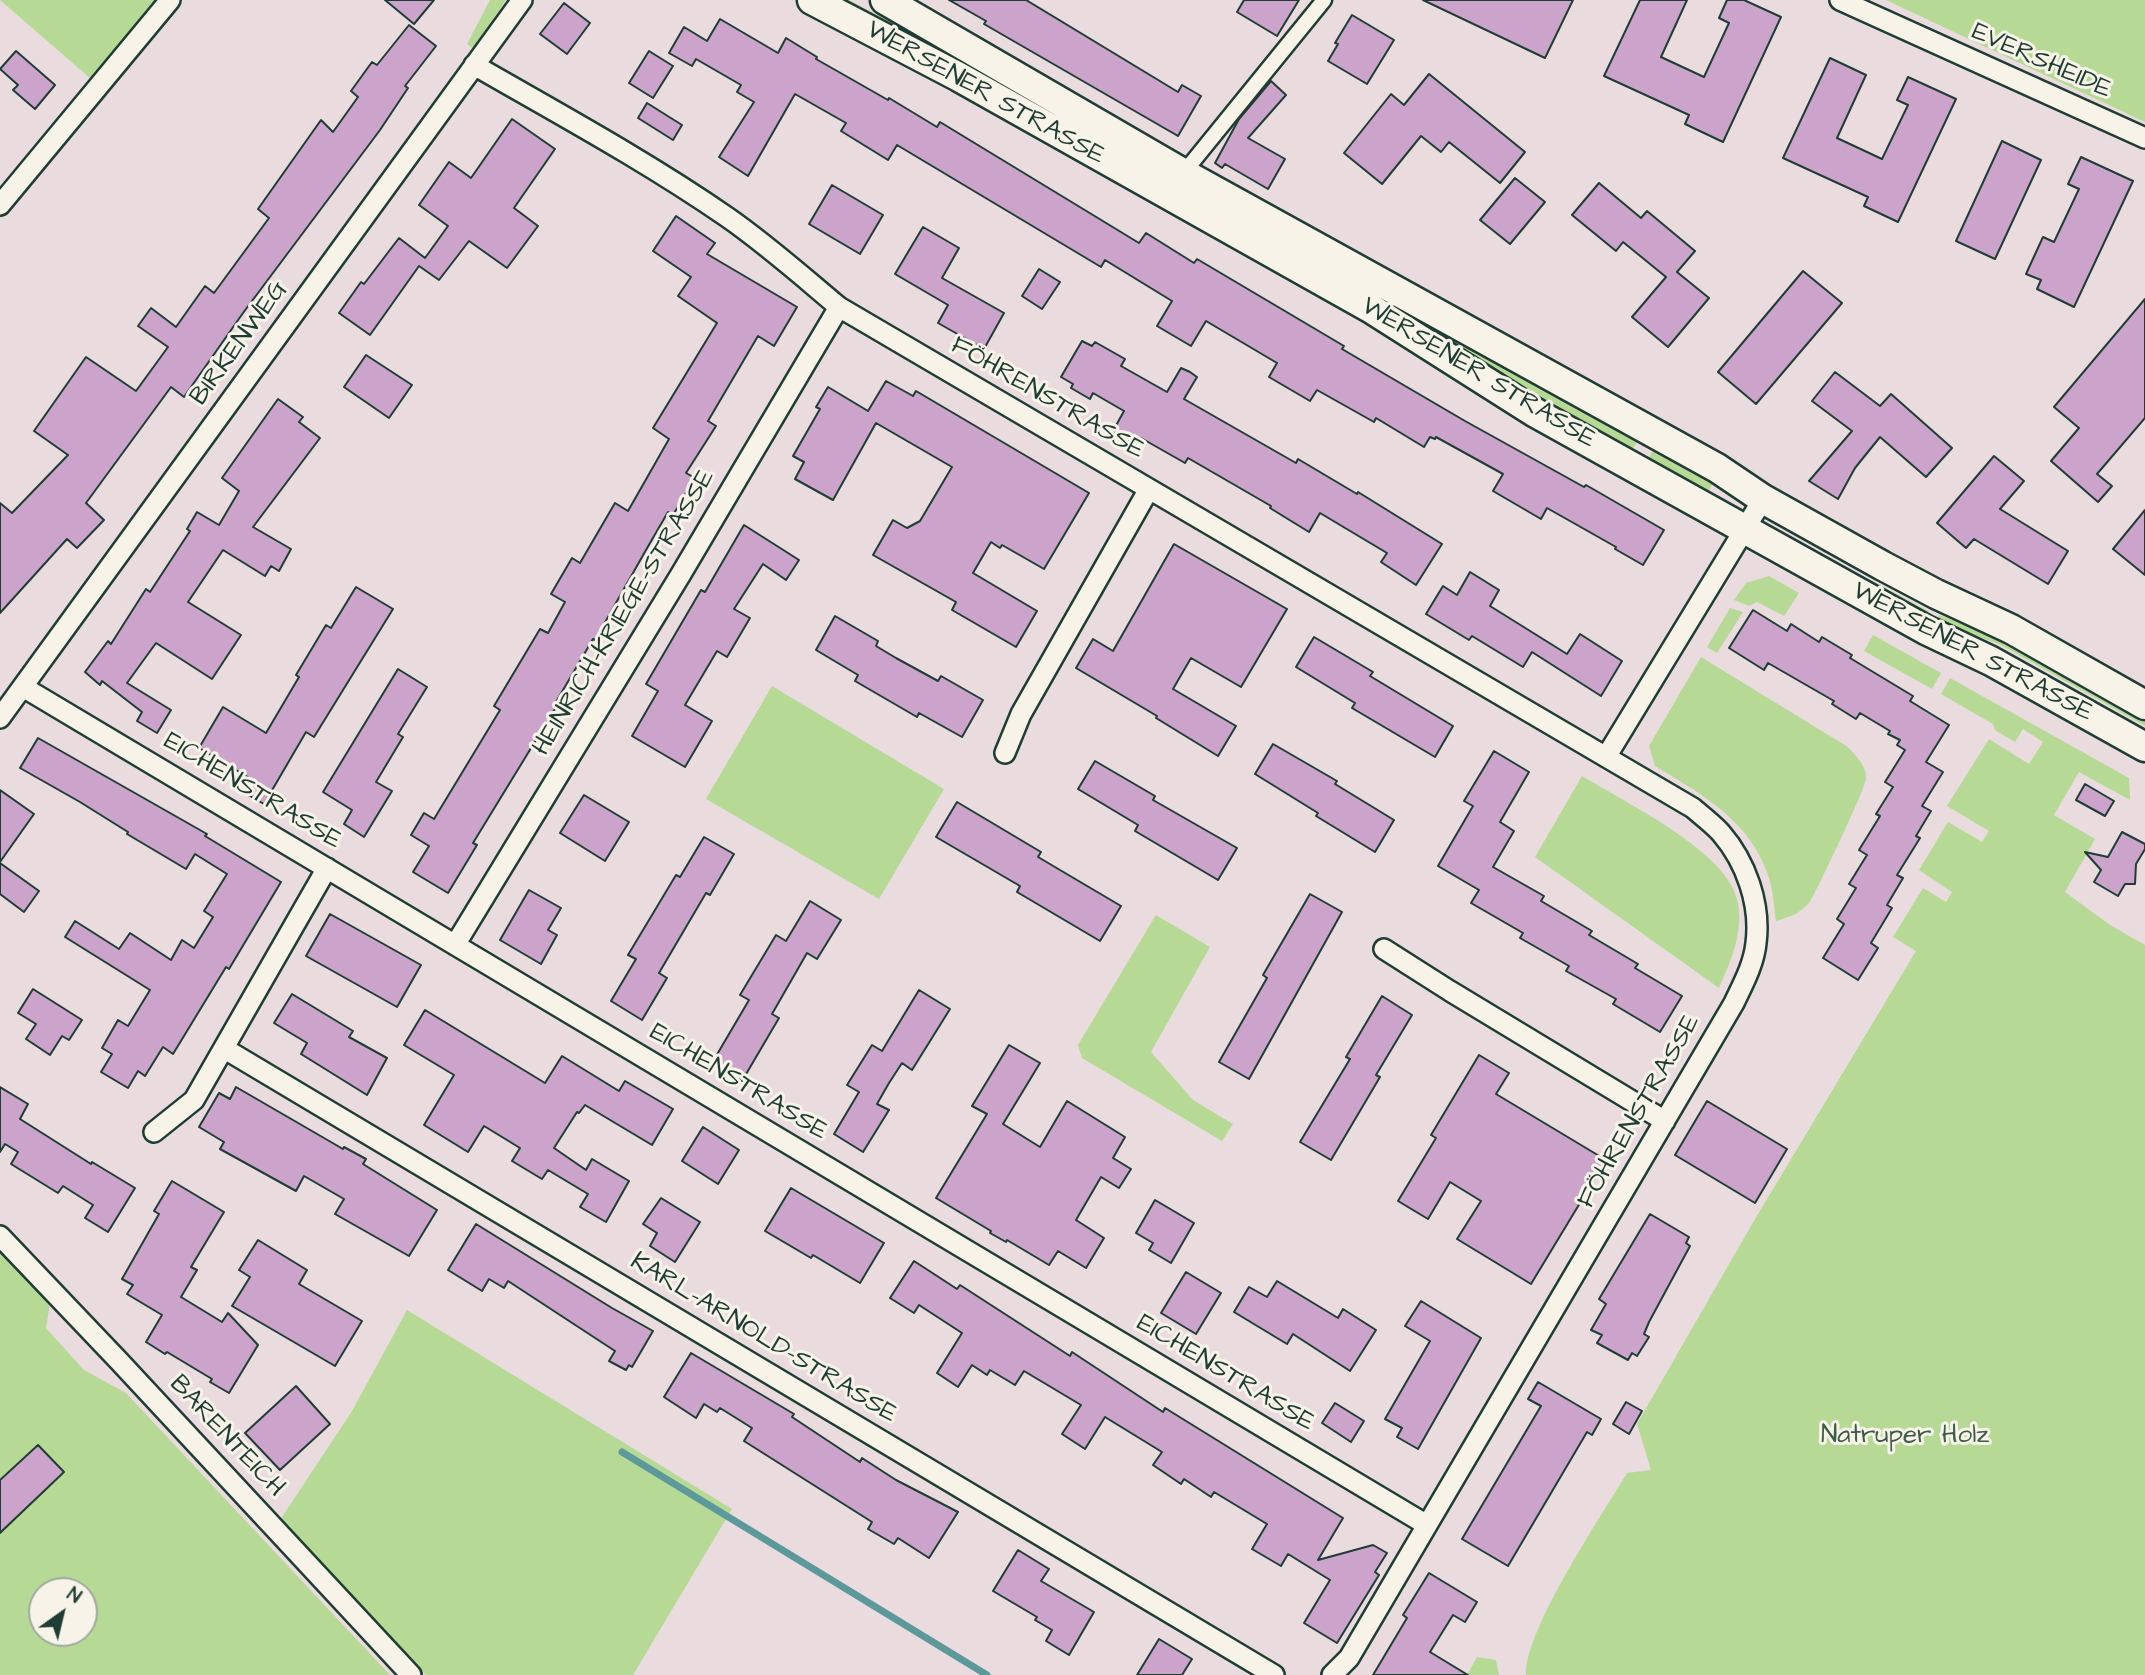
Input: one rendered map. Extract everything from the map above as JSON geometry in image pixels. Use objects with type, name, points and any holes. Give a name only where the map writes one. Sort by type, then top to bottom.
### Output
[{"type":"main road","name":"WERSENER STRASSE","points":[[812,0],[959,76],[1370,308],[1534,412],[1926,630],[1991,661],[2145,747]]},
{"type":"main road","name":"WERSENER STRASSE","points":[[885,0],[1183,173],[1717,468],[1763,499],[1936,594],[2034,641],[2145,705]]},
{"type":"street","points":[[0,205],[170,0]]},
{"type":"street","name":"BIRKENWEG","points":[[0,718],[522,0]]},
{"type":"street","points":[[1168,196],[1183,173],[1324,0]]},
{"type":"street","name":"EVERSHEIDE","points":[[1840,0],[2145,138]]},
{"type":"street","name":"FÖHRENSTRASSE","points":[[474,65],[726,216],[839,307],[1693,808],[1721,832],[1741,862],[1752,892],[1757,919],[1756,945],[1747,976],[1701,1061],[1427,1525]]},
{"type":"street","name":"HEINRICH-KRIEGE-STRASSE","points":[[455,945],[681,574],[839,307]]},
{"type":"street","points":[[1005,753],[1021,714],[1149,489]]},
{"type":"street","points":[[1606,757],[1763,499]]},
{"type":"street","name":"EICHENSTRASSE","points":[[23,687],[1427,1525]]},
{"type":"street","points":[[154,1132],[194,1100],[327,868]]},
{"type":"street","points":[[1384,949],[1665,1121]]},
{"type":"street","name":"KARL-ARNOLD-STRASSE","points":[[225,1049],[1274,1675]]},
{"type":"street","name":"BARENTEICH","points":[[0,1236],[411,1675]]},
{"type":"street","points":[[1332,1675],[1349,1658],[1427,1525]]},
{"type":"green space","points":[[0,0],[159,0],[91,79]]},
{"type":"green space","points":[[490,0],[506,0],[473,48],[467,44]]},
{"type":"green space","points":[[835,0],[849,0],[1003,82],[1000,87]]},
{"type":"green space","points":[[1886,0],[2145,0],[2145,122]]},
{"type":"green space","points":[[1221,207],[1639,438],[1630,454]]},
{"type":"green space","points":[[1655,447],[1715,479],[1706,496],[1646,463]]},
{"type":"green space","points":[[1799,542],[1928,611],[1925,616],[1796,546]]},
{"type":"green space","points":[[1769,576],[1799,593],[1784,616],[1757,602],[1749,606],[1734,600],[1746,583]]},
{"type":"green space","points":[[1730,608],[1743,612],[1717,653],[1707,647]]},
{"type":"green space","points":[[1939,615],[2003,639],[2145,719],[2145,726],[2001,645],[1938,621]]},
{"type":"green space","points":[[1873,635],[1941,673],[1932,689],[1864,651]]},
{"type":"green space","points":[[1701,657],[1848,747],[1865,770],[1866,779],[1858,801],[1813,896],[1802,910],[1781,920],[1776,921],[1769,878],[1761,858],[1738,825],[1707,799],[1655,766],[1649,746]]},
{"type":"green space","name":"Natruper Holz","points":[[1950,678],[2129,778],[2130,800],[2079,772],[2054,815],[2095,839],[2065,892],[2110,925],[2145,945],[2145,1675],[1526,1675],[1529,1655],[1538,1630],[1583,1544],[1627,1473],[1651,1470],[1637,1424],[1755,1219],[1916,951],[1893,937],[1923,888],[1946,902],[1952,892],[1919,870],[1948,822],[1982,842],[1989,831],[1947,806],[1989,739],[2029,764],[2043,742],[2023,729],[2015,742],[1995,730],[1993,724],[1941,694]]},
{"type":"green space","points":[[772,686],[944,789],[879,899],[706,799]]},
{"type":"green space","points":[[1582,776],[1692,844],[1727,878],[1736,896],[1739,920],[1732,955],[1719,988],[1535,857]]},
{"type":"green space","points":[[1156,915],[1210,947],[1151,1052],[1193,1100],[1233,1124],[1222,1141],[1082,1058],[1078,1045]]},
{"type":"green space","points":[[0,1251],[50,1303],[46,1328],[84,1370],[126,1393],[390,1675],[0,1675]]},
{"type":"green space","points":[[407,1310],[732,1509],[633,1675],[426,1675],[280,1520],[352,1411]]},
{"type":"green space","points":[[1477,1657],[1496,1660],[1499,1675],[1467,1675]]},
{"type":"building","points":[[385,0],[434,0],[414,24]]},
{"type":"building","points":[[949,0],[1026,0],[1178,92],[1182,85],[1201,96],[1178,136],[984,24],[986,21]]},
{"type":"building","points":[[1244,0],[1299,0],[1277,36],[1237,12]]},
{"type":"building","points":[[1423,0],[1573,0],[1545,58]]},
{"type":"building","points":[[1640,0],[1687,0],[1661,57],[1704,77],[1729,23],[1719,18],[1727,0],[1744,0],[1781,17],[1723,142],[1685,124],[1689,115],[1604,76]]},
{"type":"building","points":[[564,3],[590,23],[567,54],[540,34]]},
{"type":"building","points":[[1352,15],[1394,40],[1367,84],[1328,61],[1338,44],[1335,43]]},
{"type":"building","points":[[720,19],[778,53],[786,38],[817,57],[816,59],[937,127],[940,122],[1139,243],[1146,233],[1194,263],[1197,259],[1465,421],[1664,530],[1643,565],[1547,508],[1541,519],[1493,491],[1503,474],[1436,437],[1430,437],[1424,447],[1376,418],[1374,422],[1317,390],[1310,401],[1269,377],[1277,363],[1206,321],[1191,346],[1157,326],[1172,301],[1105,260],[1101,267],[897,145],[888,160],[841,131],[846,123],[795,94],[748,176],[719,157],[754,102],[737,92],[741,85],[696,59],[692,66],[669,53],[684,27],[707,41]]},
{"type":"building","points":[[409,25],[436,46],[405,86],[408,88],[380,130],[243,313],[184,397],[171,387],[86,503],[104,520],[77,548],[67,539],[0,613],[0,503],[12,513],[68,455],[34,431],[86,357],[136,391],[168,347],[138,326],[151,308],[176,327],[205,286],[214,293],[269,218],[258,209],[321,120],[333,132],[358,97],[351,91],[372,62],[377,65]]},
{"type":"building","points":[[16,51],[55,85],[35,109],[13,90],[18,85],[0,69]]},
{"type":"building","points":[[649,51],[673,66],[653,98],[629,83]]},
{"type":"building","points":[[1830,58],[1866,75],[1837,138],[1882,159],[1908,105],[1897,100],[1908,77],[1956,99],[1898,222],[1864,206],[1868,197],[1783,158]]},
{"type":"building","points":[[1429,74],[1525,152],[1500,183],[1449,142],[1441,152],[1421,136],[1382,184],[1344,153],[1391,94],[1404,105]]},
{"type":"building","points":[[1271,81],[1286,95],[1248,138],[1285,159],[1268,189],[1225,164],[1222,168],[1215,163],[1239,119]]},
{"type":"building","points":[[647,103],[682,125],[673,140],[638,118]]},
{"type":"building","points":[[512,119],[555,149],[514,208],[538,226],[507,268],[469,241],[439,280],[419,266],[370,335],[339,313],[361,282],[364,284],[399,238],[425,258],[448,226],[419,205],[449,162],[471,178]]},
{"type":"building","points":[[2002,141],[2041,160],[1995,259],[1956,241]]},
{"type":"building","points":[[2081,157],[2133,181],[2074,307],[2037,289],[2041,280],[2026,274],[2043,237],[2054,242],[2079,189],[2068,184]]},
{"type":"building","points":[[1515,178],[1545,202],[1510,244],[1480,220]]},
{"type":"building","points":[[1599,183],[1641,218],[1647,211],[1695,251],[1677,272],[1709,298],[1668,347],[1632,317],[1666,277],[1623,242],[1616,251],[1572,215]]},
{"type":"building","points":[[832,185],[883,215],[860,254],[809,224]]},
{"type":"building","points":[[676,216],[715,243],[707,254],[797,307],[774,346],[758,336],[708,421],[716,426],[686,473],[695,478],[673,515],[668,512],[595,640],[593,639],[556,702],[558,704],[473,843],[477,845],[448,893],[413,872],[429,846],[411,835],[424,813],[434,819],[500,710],[494,706],[540,629],[548,633],[565,602],[551,594],[572,558],[580,563],[615,503],[628,511],[669,439],[653,428],[717,323],[678,296],[691,277],[653,251]]},
{"type":"building","points":[[923,227],[959,248],[942,278],[1004,313],[984,349],[938,323],[948,305],[895,274]]},
{"type":"building","points":[[1039,269],[1060,282],[1042,309],[1022,296]]},
{"type":"building","points":[[1803,271],[1842,303],[1756,404],[1718,372]]},
{"type":"building","points":[[2145,299],[2145,418],[2097,474],[2112,486],[2098,502],[2051,461],[2079,428],[2054,407]]},
{"type":"building","points":[[1082,341],[1092,346],[1095,342],[1125,359],[1121,366],[1167,392],[1181,368],[1190,372],[1197,377],[1184,399],[1296,463],[1298,459],[1357,494],[1358,492],[1442,544],[1416,585],[1381,562],[1387,553],[1320,513],[1309,532],[1270,508],[1271,506],[1188,458],[1185,463],[1141,438],[1137,445],[1113,431],[1124,411],[1093,393],[1090,399],[1071,388],[1073,384],[1061,377]]},
{"type":"building","points":[[366,355],[412,385],[389,418],[344,387]]},
{"type":"building","points":[[1835,372],[1880,406],[1891,394],[1952,448],[1926,477],[1880,437],[1855,468],[1838,499],[1809,481],[1852,431],[1812,401]]},
{"type":"building","points":[[886,381],[913,396],[916,391],[1089,493],[1044,569],[1002,545],[1000,548],[991,542],[973,573],[1037,611],[1016,647],[952,610],[956,602],[873,555],[893,520],[907,528],[920,521],[952,467],[876,423],[833,500],[795,479],[804,462],[793,456],[820,409],[816,407],[828,387],[868,411]]},
{"type":"building","points":[[278,399],[303,417],[299,422],[320,438],[253,527],[291,549],[279,571],[271,566],[265,576],[223,550],[188,602],[241,635],[212,679],[156,643],[127,683],[171,710],[157,733],[137,721],[142,712],[102,681],[100,685],[85,672],[108,641],[111,644],[146,589],[150,592],[190,531],[187,529],[197,512],[219,525],[239,491],[222,478]]},
{"type":"building","points":[[1994,456],[2024,481],[2000,509],[2068,551],[2048,584],[1974,539],[1966,548],[1937,523]]},
{"type":"building","points":[[2145,510],[2145,575],[2113,549]]},
{"type":"building","points":[[744,525],[799,560],[786,580],[763,564],[734,609],[750,618],[727,657],[717,651],[685,705],[712,721],[685,767],[632,736],[658,691],[646,684],[701,590],[705,592]]},
{"type":"building","points":[[1174,544],[1287,609],[1241,687],[1191,658],[1173,689],[1236,726],[1218,756],[1076,668],[1093,639],[1113,651]]},
{"type":"building","points":[[1470,572],[1499,590],[1490,606],[1567,654],[1580,634],[1622,661],[1601,696],[1532,652],[1523,667],[1472,636],[1469,640],[1426,614],[1443,586],[1457,595]]},
{"type":"building","points":[[356,587],[393,609],[314,737],[306,732],[264,804],[243,792],[251,779],[199,748],[223,707],[266,733],[326,625],[331,628]]},
{"type":"building","points":[[1753,610],[1787,631],[1791,624],[1819,642],[1822,637],[1852,655],[1850,658],[1913,696],[1910,701],[1949,725],[1926,762],[1943,772],[1922,806],[1931,811],[1916,836],[1920,838],[1897,875],[1903,878],[1887,905],[1892,908],[1871,943],[1878,948],[1858,980],[1823,958],[1844,924],[1837,919],[1856,888],[1849,884],[1867,855],[1859,850],[1880,816],[1876,814],[1893,787],[1885,782],[1905,750],[1897,745],[1900,740],[1888,734],[1890,731],[1860,713],[1856,719],[1832,704],[1834,701],[1768,663],[1764,670],[1729,648]]},
{"type":"building","points":[[835,616],[878,641],[876,646],[896,658],[938,681],[941,676],[983,700],[962,737],[919,713],[917,717],[855,681],[858,675],[816,650]]},
{"type":"building","points":[[1314,637],[1373,672],[1370,676],[1453,726],[1435,757],[1352,708],[1355,703],[1296,667]]},
{"type":"building","points":[[398,669],[427,687],[398,734],[403,737],[376,782],[392,791],[364,837],[344,824],[352,810],[323,792]]},
{"type":"building","points":[[38,738],[207,834],[205,836],[281,882],[229,969],[226,967],[173,1054],[163,1047],[145,1076],[138,1071],[128,1088],[101,1072],[112,1054],[102,1048],[118,1020],[128,1026],[150,990],[65,937],[75,921],[119,949],[130,933],[171,960],[182,940],[194,948],[213,917],[204,911],[227,874],[195,854],[186,869],[80,802],[20,768]]},
{"type":"building","points":[[1273,744],[1337,781],[1335,784],[1394,820],[1375,852],[1255,774]]},
{"type":"building","points":[[1494,751],[1529,772],[1500,822],[1514,831],[1493,867],[1544,896],[1541,901],[1592,931],[1589,935],[1638,964],[1635,968],[1682,996],[1660,1032],[1613,1004],[1616,999],[1566,971],[1569,966],[1520,938],[1523,933],[1471,903],[1479,890],[1438,866],[1473,806],[1464,801]]},
{"type":"building","points":[[1095,761],[1155,796],[1153,800],[1237,848],[1218,880],[1135,831],[1138,825],[1078,789]]},
{"type":"building","points":[[2085,784],[2114,801],[2105,816],[2076,800]]},
{"type":"building","points":[[0,790],[34,814],[0,862]]},
{"type":"building","points":[[584,795],[629,822],[605,861],[560,833]]},
{"type":"building","points":[[957,802],[1041,852],[1038,857],[1121,906],[1100,941],[1017,892],[1020,886],[936,837]]},
{"type":"building","points":[[2122,832],[2145,844],[2145,849],[2136,864],[2135,884],[2125,884],[2118,896],[2094,882],[2101,870],[2085,852],[2108,857]]},
{"type":"building","points":[[704,837],[734,854],[710,895],[706,893],[659,973],[667,978],[642,1020],[611,1001],[636,959],[628,955],[676,875],[680,877]]},
{"type":"building","points":[[0,863],[39,891],[24,912],[0,894]]},
{"type":"building","points":[[529,890],[561,908],[548,930],[557,935],[541,964],[500,940]]},
{"type":"building","points":[[1310,894],[1342,912],[1249,1079],[1219,1062],[1267,978],[1263,975]]},
{"type":"building","points":[[810,901],[841,920],[817,959],[807,953],[772,1014],[779,1018],[742,1081],[712,1063],[749,1000],[740,995],[776,935],[786,941]]},
{"type":"building","points":[[330,914],[421,965],[397,1007],[306,956]]},
{"type":"building","points":[[33,989],[82,1020],[69,1040],[62,1036],[50,1055],[26,1039],[36,1024],[18,1013]]},
{"type":"building","points":[[919,990],[950,1009],[912,1070],[902,1063],[889,1083],[877,1104],[889,1110],[863,1152],[834,1134],[859,1092],[847,1085],[872,1045],[882,1051]]},
{"type":"building","points":[[292,994],[353,1031],[349,1037],[387,1058],[367,1095],[301,1054],[307,1043],[274,1023]]},
{"type":"building","points":[[1382,996],[1412,1015],[1376,1075],[1380,1077],[1331,1160],[1300,1142],[1350,1059],[1346,1057]]},
{"type":"building","points":[[425,1010],[545,1083],[562,1056],[619,1091],[625,1081],[673,1109],[652,1145],[585,1105],[577,1112],[554,1148],[586,1170],[592,1159],[629,1181],[606,1222],[580,1207],[588,1194],[548,1170],[542,1179],[512,1161],[520,1148],[484,1126],[468,1152],[424,1125],[454,1075],[404,1045]]},
{"type":"building","points":[[1009,1045],[1040,1063],[1003,1124],[1040,1147],[1067,1101],[1125,1137],[1113,1158],[1131,1169],[1119,1188],[1101,1177],[1076,1220],[1104,1238],[1086,1268],[1058,1251],[1049,1265],[990,1233],[991,1231],[936,1198],[987,1114],[972,1106]]},
{"type":"building","points":[[1479,1055],[1509,1073],[1496,1094],[1606,1160],[1531,1284],[1457,1239],[1481,1201],[1450,1182],[1428,1219],[1398,1201],[1436,1138],[1431,1135]]},
{"type":"building","points":[[0,1087],[28,1104],[20,1119],[135,1188],[108,1232],[85,1218],[93,1205],[63,1186],[58,1193],[11,1164],[18,1152],[5,1144],[0,1152]]},
{"type":"building","points":[[236,1087],[343,1149],[344,1147],[366,1159],[363,1164],[437,1210],[409,1256],[335,1214],[344,1199],[304,1176],[296,1191],[220,1149],[224,1142],[199,1127],[219,1093],[230,1099]]},
{"type":"building","points":[[1707,1101],[1787,1149],[1755,1203],[1675,1155]]},
{"type":"building","points":[[703,1127],[739,1150],[718,1184],[682,1161]]},
{"type":"building","points":[[172,1181],[224,1212],[191,1267],[197,1270],[181,1297],[222,1322],[228,1313],[258,1345],[229,1393],[210,1382],[212,1379],[146,1342],[162,1315],[127,1294],[133,1285],[122,1279],[159,1214],[154,1211]]},
{"type":"building","points":[[791,1188],[884,1243],[860,1283],[765,1231]]},
{"type":"building","points":[[661,1198],[700,1222],[675,1262],[650,1246],[657,1233],[643,1224]]},
{"type":"building","points":[[1155,1200],[1194,1223],[1171,1263],[1149,1250],[1153,1243],[1136,1233]]},
{"type":"building","points":[[1650,1214],[1689,1237],[1686,1243],[1690,1246],[1649,1322],[1644,1334],[1649,1337],[1637,1356],[1632,1353],[1628,1360],[1597,1343],[1602,1335],[1591,1330],[1606,1304],[1599,1299]]},
{"type":"building","points":[[476,1224],[653,1331],[632,1367],[629,1365],[626,1370],[609,1361],[615,1351],[508,1281],[504,1288],[489,1279],[482,1291],[448,1270]]},
{"type":"building","points":[[258,1240],[307,1270],[299,1284],[362,1321],[335,1366],[232,1306],[250,1277],[239,1270]]},
{"type":"building","points":[[914,1261],[957,1289],[960,1285],[1070,1356],[1072,1352],[1163,1412],[1165,1408],[1343,1518],[1318,1560],[1373,1545],[1387,1553],[1375,1572],[1379,1575],[1337,1643],[1304,1623],[1330,1580],[1288,1554],[1281,1566],[1252,1549],[1267,1524],[1214,1492],[1211,1497],[1184,1479],[1181,1484],[1153,1465],[1162,1452],[1105,1417],[1085,1449],[1062,1434],[1081,1405],[1024,1371],[1015,1385],[990,1370],[987,1375],[972,1365],[958,1387],[937,1373],[962,1333],[919,1305],[914,1313],[890,1298]]},
{"type":"building","points":[[1186,1272],[1221,1293],[1196,1334],[1161,1313]]},
{"type":"building","points":[[1277,1281],[1338,1318],[1343,1309],[1376,1330],[1350,1371],[1293,1334],[1287,1344],[1234,1312],[1249,1287],[1267,1297]]},
{"type":"building","points":[[1421,1301],[1481,1338],[1418,1449],[1397,1437],[1402,1428],[1385,1419],[1430,1341],[1405,1326]]},
{"type":"building","points":[[691,1353],[794,1414],[792,1417],[860,1462],[862,1458],[896,1480],[958,1512],[929,1558],[898,1538],[894,1544],[868,1529],[872,1522],[744,1441],[752,1428],[720,1408],[717,1412],[704,1404],[696,1418],[664,1397]]},
{"type":"building","points":[[1538,1382],[1601,1419],[1592,1435],[1587,1432],[1508,1566],[1462,1539],[1541,1406],[1528,1399]]},
{"type":"building","points":[[296,1386],[330,1424],[280,1470],[245,1433]]},
{"type":"building","points":[[1626,1402],[1642,1411],[1629,1434],[1613,1424]]},
{"type":"building","points":[[1335,1403],[1364,1421],[1351,1442],[1322,1423]]},
{"type":"building","points":[[38,1445],[64,1472],[0,1533],[0,1480]]},
{"type":"building","points":[[1018,1550],[1049,1569],[1041,1581],[1094,1612],[1069,1655],[1046,1641],[1052,1630],[1035,1620],[1037,1617],[993,1591]]},
{"type":"building","points":[[1429,1573],[1477,1602],[1465,1622],[1453,1615],[1430,1652],[1468,1675],[1373,1675],[1407,1618],[1403,1615]]},
{"type":"building","points":[[1159,1639],[1192,1659],[1182,1675],[1137,1675]]},
{"type":"waterway","points":[[622,1452],[987,1675]]}]
